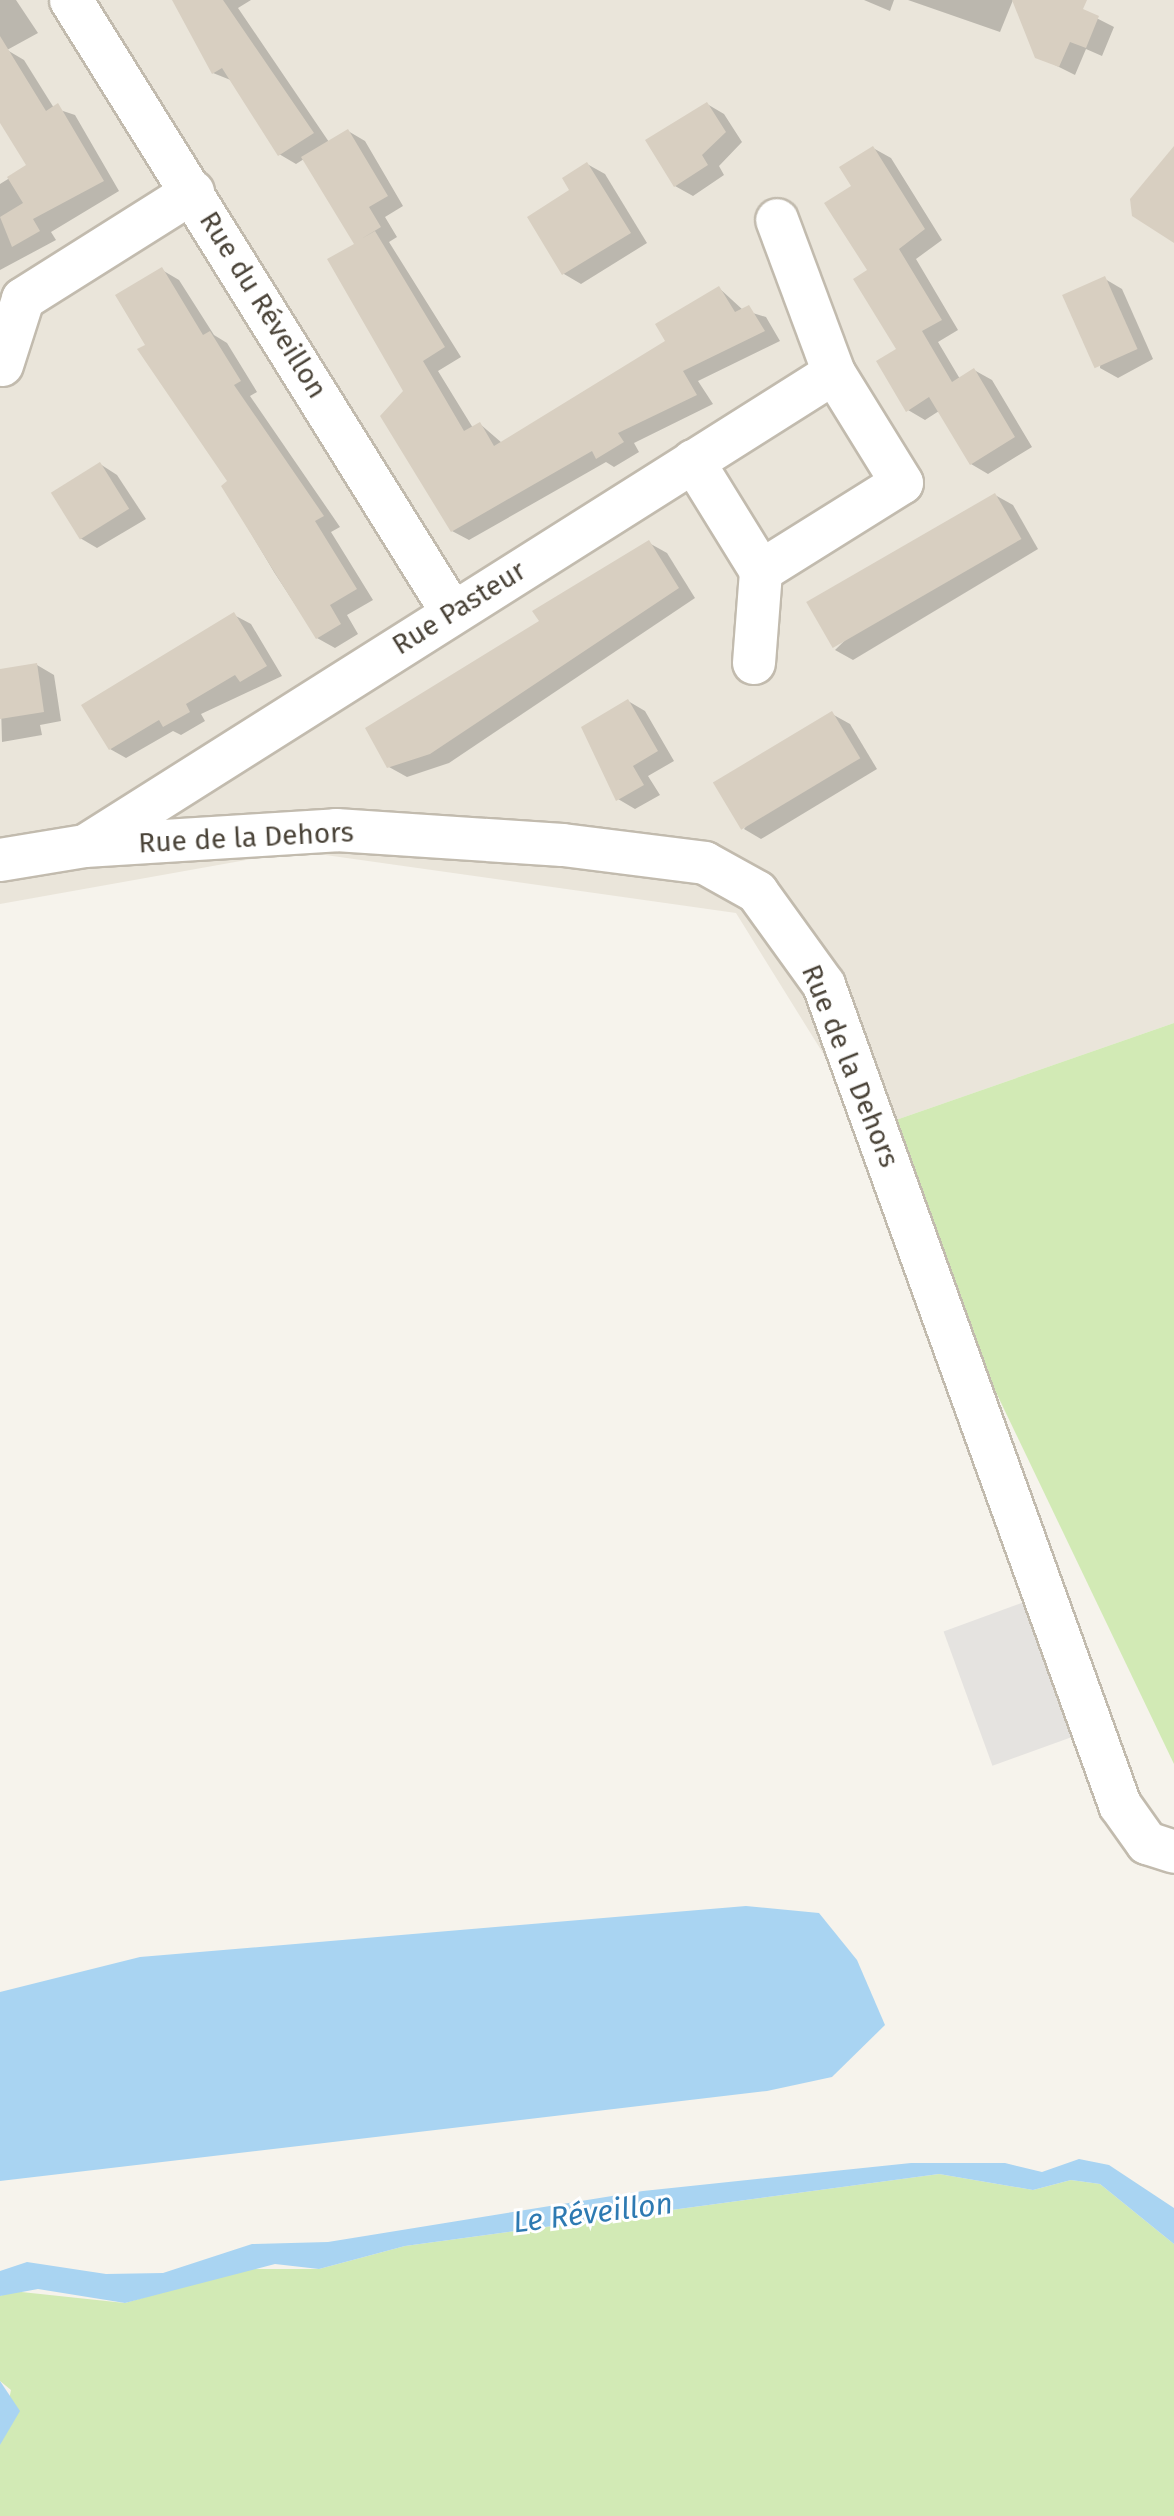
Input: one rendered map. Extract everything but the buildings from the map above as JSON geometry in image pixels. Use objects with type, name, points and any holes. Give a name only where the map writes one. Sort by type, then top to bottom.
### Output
[{"type":"street","name":"Rue du Réveillon","points":[[71,0],[452,612]]},
{"type":"street","points":[[2,365],[23,299],[193,192]]},
{"type":"street","points":[[761,571],[902,483],[834,373],[777,220]]},
{"type":"street","name":"Rue Pasteur","points":[[85,846],[834,373]]},
{"type":"street","points":[[693,461],[761,571],[754,663]]},
{"type":"street","name":"Rue de la Dehors","points":[[0,860],[85,846],[336,830],[563,845],[705,863],[757,892],[824,985],[1088,1702],[1120,1805],[1147,1843],[1174,1852]]},
{"type":"shaded area","points":[[0,0],[1174,0],[1174,1023],[870,1129],[736,913],[297,851],[0,904]]},
{"type":"shaded area","points":[[1030,1600],[1079,1734],[992,1766],[944,1631]]},
{"type":"green space","points":[[1174,1023],[1174,1764],[870,1129]]},
{"type":"green space","points":[[939,2174],[1033,2190],[1071,2180],[1100,2184],[1174,2244],[1174,2516],[0,2516],[0,2445],[11,2390],[0,2381],[0,2296],[12,2291],[125,2303],[242,2269],[319,2269],[405,2246]]},
{"type":"water","points":[[746,1906],[819,1913],[857,1960],[885,2025],[832,2077],[767,2091],[0,2181],[0,1992],[140,1957]]},
{"type":"water","name":"Le Réveillon","points":[[1079,2159],[1109,2165],[1174,2208],[1174,2244],[1100,2184],[1071,2180],[1033,2190],[939,2174],[405,2246],[319,2269],[275,2264],[125,2303],[38,2289],[0,2296],[0,2271],[27,2262],[106,2274],[163,2273],[252,2244],[328,2242],[643,2191],[911,2163],[1005,2163],[1042,2172]]},
{"type":"water","points":[[0,2381],[20,2411],[0,2445]]}]
